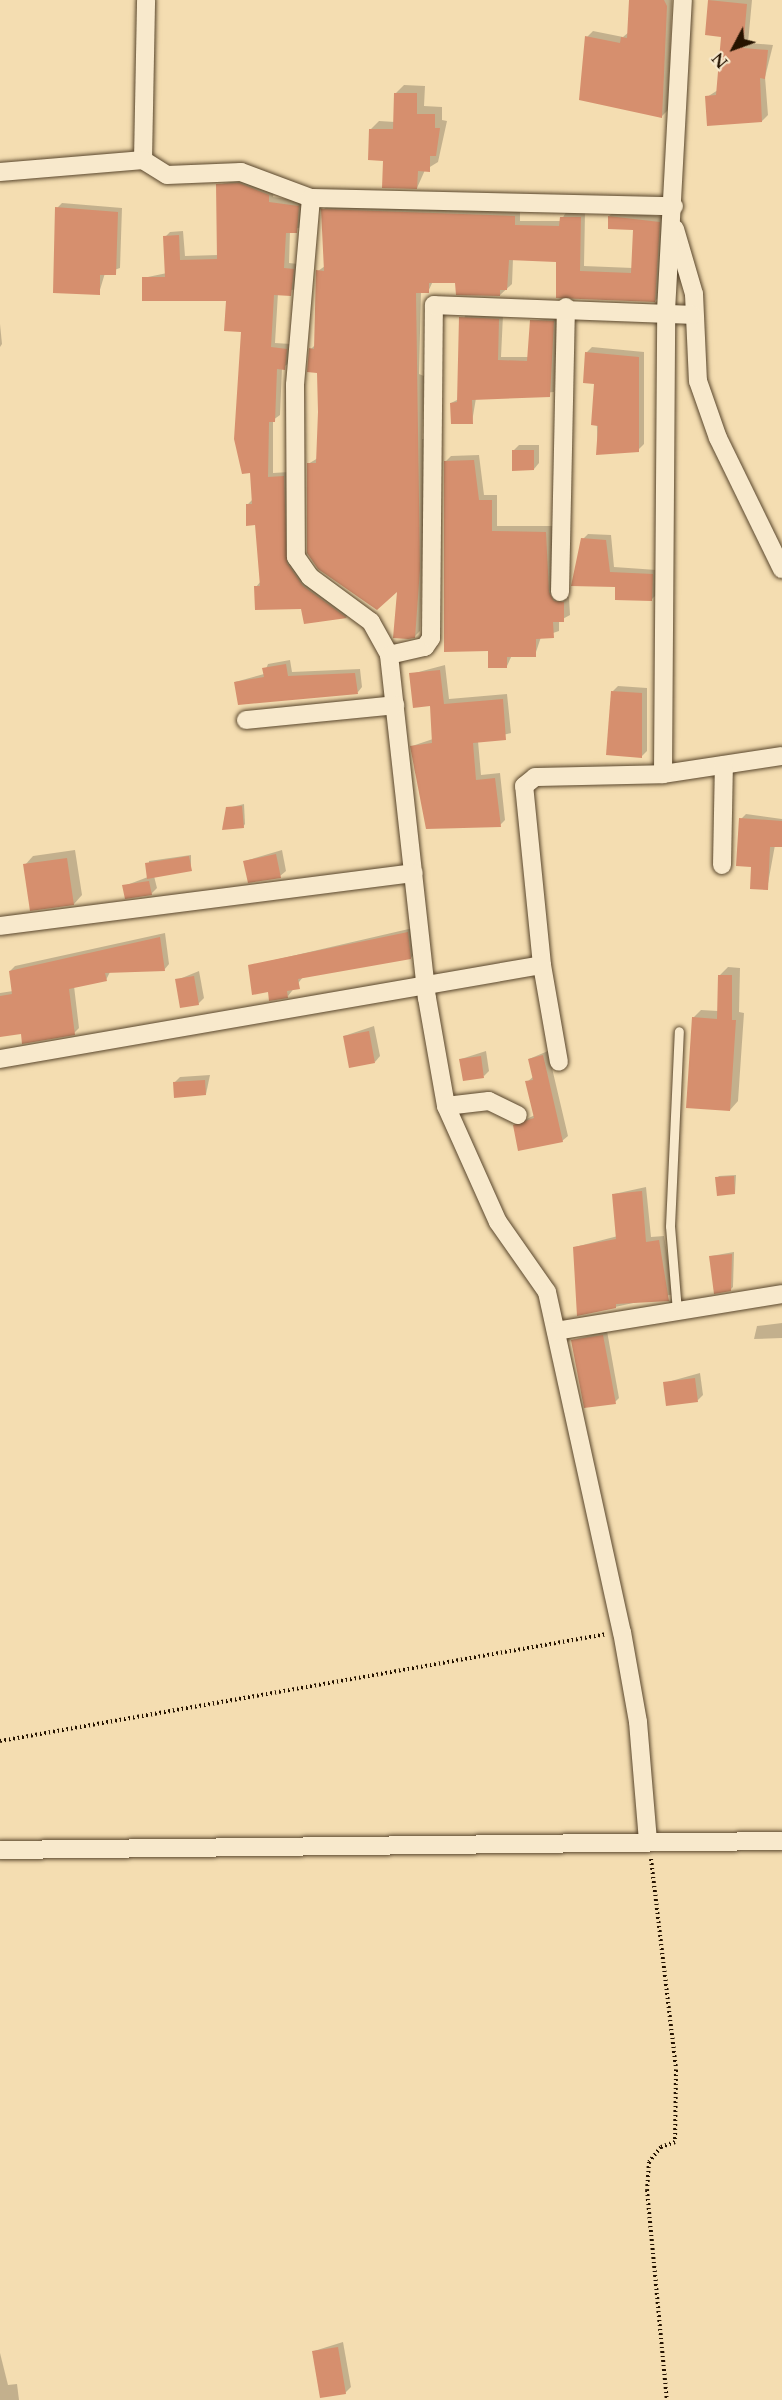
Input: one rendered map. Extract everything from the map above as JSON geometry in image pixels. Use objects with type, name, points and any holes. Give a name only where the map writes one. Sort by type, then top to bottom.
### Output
[{"type":"street","points":[[143,160],[146,0]]},
{"type":"street","points":[[663,774],[666,311],[674,227],[683,0]]},
{"type":"street","points":[[0,172],[143,160],[167,175],[241,172],[310,198],[674,206]]},
{"type":"street","points":[[310,198],[295,385],[296,557],[310,577],[371,622],[389,655],[426,989],[446,1106],[498,1222],[547,1292],[622,1632],[638,1722],[648,1842]]},
{"type":"street","points":[[674,227],[688,260],[698,381],[718,438],[782,569]]},
{"type":"street","points":[[389,655],[425,646],[431,638],[432,309],[439,303],[666,311],[693,315]]},
{"type":"street","points":[[560,592],[567,307]]},
{"type":"street","points":[[246,720],[395,705]]},
{"type":"street","points":[[559,1062],[542,965],[524,786],[536,777],[663,774],[782,756]]},
{"type":"street","points":[[722,865],[724,765]]},
{"type":"street","points":[[0,926],[414,873]]},
{"type":"street","points":[[0,1059],[426,989],[481,972],[542,965]]},
{"type":"street","points":[[446,1106],[489,1101],[518,1115]]},
{"type":"street","points":[[556,1330],[782,1294]]},
{"type":"street","points":[[0,1850],[782,1841]]},
{"type":"lane","points":[[677,1311],[670,1226],[679,1031]]},
{"type":"path","points":[[0,1742],[622,1632]]},
{"type":"path","points":[[648,1842],[676,2070],[675,2142],[661,2147],[649,2162],[647,2190],[667,2400]]},
{"type":"building","points":[[629,0],[664,0],[667,6],[662,118],[579,100],[585,36],[620,43],[621,37],[627,38]]},
{"type":"building","points":[[708,0],[747,4],[743,48],[768,50],[765,79],[760,78],[762,122],[707,126],[705,96],[716,95],[721,37],[705,35]]},
{"type":"building","points":[[394,93],[417,93],[417,114],[435,114],[435,128],[440,128],[436,156],[430,156],[430,172],[418,171],[417,189],[382,188],[383,161],[368,160],[369,129],[393,129]]},
{"type":"building","points":[[239,183],[269,195],[269,202],[299,206],[297,233],[286,233],[284,268],[294,269],[291,296],[274,295],[271,347],[287,349],[285,370],[277,369],[275,422],[269,422],[268,477],[284,476],[287,563],[303,586],[347,618],[304,624],[301,609],[255,610],[254,586],[260,586],[255,525],[246,526],[246,504],[252,504],[250,473],[242,474],[234,439],[241,332],[224,331],[226,301],[142,301],[142,277],[165,277],[163,236],[179,235],[180,260],[217,259],[216,184]]},
{"type":"building","points":[[55,207],[118,212],[116,275],[100,275],[100,295],[53,293]]},
{"type":"building","points":[[321,209],[515,216],[515,225],[559,226],[560,217],[581,217],[580,271],[631,273],[633,230],[608,229],[608,216],[660,222],[655,302],[556,298],[556,262],[509,260],[507,290],[500,290],[500,296],[456,295],[455,283],[429,283],[429,293],[416,293],[420,569],[415,638],[393,638],[397,592],[377,610],[318,569],[307,553],[307,463],[316,463],[318,412],[317,373],[307,372],[309,348],[314,349],[316,270],[324,271]]},
{"type":"building","points":[[459,317],[499,319],[498,360],[527,361],[530,320],[554,321],[550,397],[472,400],[473,424],[451,424],[450,403],[457,402]]},
{"type":"building","points":[[585,352],[639,357],[639,452],[596,455],[598,426],[591,425],[594,384],[583,383]]},
{"type":"building","points":[[512,450],[534,450],[534,470],[512,471]]},
{"type":"building","points":[[474,460],[479,500],[492,500],[492,531],[546,532],[549,592],[554,601],[564,602],[564,622],[553,622],[554,638],[536,639],[536,657],[507,657],[507,668],[488,668],[488,651],[444,652],[444,461]]},
{"type":"building","points":[[581,538],[606,540],[610,572],[653,574],[652,601],[615,600],[615,587],[571,586]]},
{"type":"building","points":[[286,664],[288,676],[355,673],[358,694],[238,705],[234,682],[264,677],[262,668]]},
{"type":"building","points":[[440,670],[444,704],[503,699],[506,740],[473,743],[476,780],[495,778],[501,827],[426,829],[410,746],[432,743],[430,706],[413,708],[409,673]]},
{"type":"building","points":[[611,691],[642,693],[642,758],[606,755]]},
{"type":"building","points":[[242,806],[244,828],[222,830],[226,807]]},
{"type":"building","points":[[739,818],[782,821],[782,847],[770,847],[768,890],[750,889],[751,867],[736,866]]},
{"type":"building","points":[[276,854],[281,878],[248,883],[243,861]]},
{"type":"building","points":[[189,856],[192,871],[147,879],[145,863]]},
{"type":"building","points":[[67,858],[74,905],[30,911],[23,864]]},
{"type":"building","points":[[149,881],[152,895],[125,899],[122,885]]},
{"type":"building","points":[[408,932],[411,959],[298,979],[300,989],[287,991],[288,998],[269,1001],[268,992],[252,995],[248,965]]},
{"type":"building","points":[[160,937],[165,971],[105,973],[107,981],[69,989],[75,1035],[22,1044],[21,1034],[0,1037],[0,996],[12,994],[9,971]]},
{"type":"building","points":[[718,975],[732,975],[732,1020],[736,1020],[730,1111],[686,1108],[692,1017],[717,1019]]},
{"type":"building","points":[[194,976],[199,1005],[180,1008],[175,979]]},
{"type":"building","points":[[369,1031],[375,1063],[349,1068],[343,1036]]},
{"type":"building","points":[[543,1055],[563,1142],[518,1151],[513,1125],[534,1118],[525,1081],[533,1080],[528,1059]]},
{"type":"building","points":[[481,1056],[484,1078],[463,1081],[459,1059]]},
{"type":"building","points":[[205,1080],[206,1095],[174,1098],[173,1082]]},
{"type":"building","points":[[734,1176],[735,1194],[717,1196],[715,1177]]},
{"type":"building","points":[[642,1191],[646,1242],[659,1240],[669,1301],[616,1304],[616,1308],[577,1316],[573,1247],[616,1239],[612,1194]]},
{"type":"building","points":[[732,1254],[731,1291],[714,1294],[709,1256]]},
{"type":"building","points":[[603,1335],[616,1404],[584,1408],[571,1340]]},
{"type":"building","points":[[695,1378],[698,1402],[666,1406],[663,1382]]},
{"type":"building","points":[[338,2347],[346,2394],[320,2398],[312,2351]]}]
